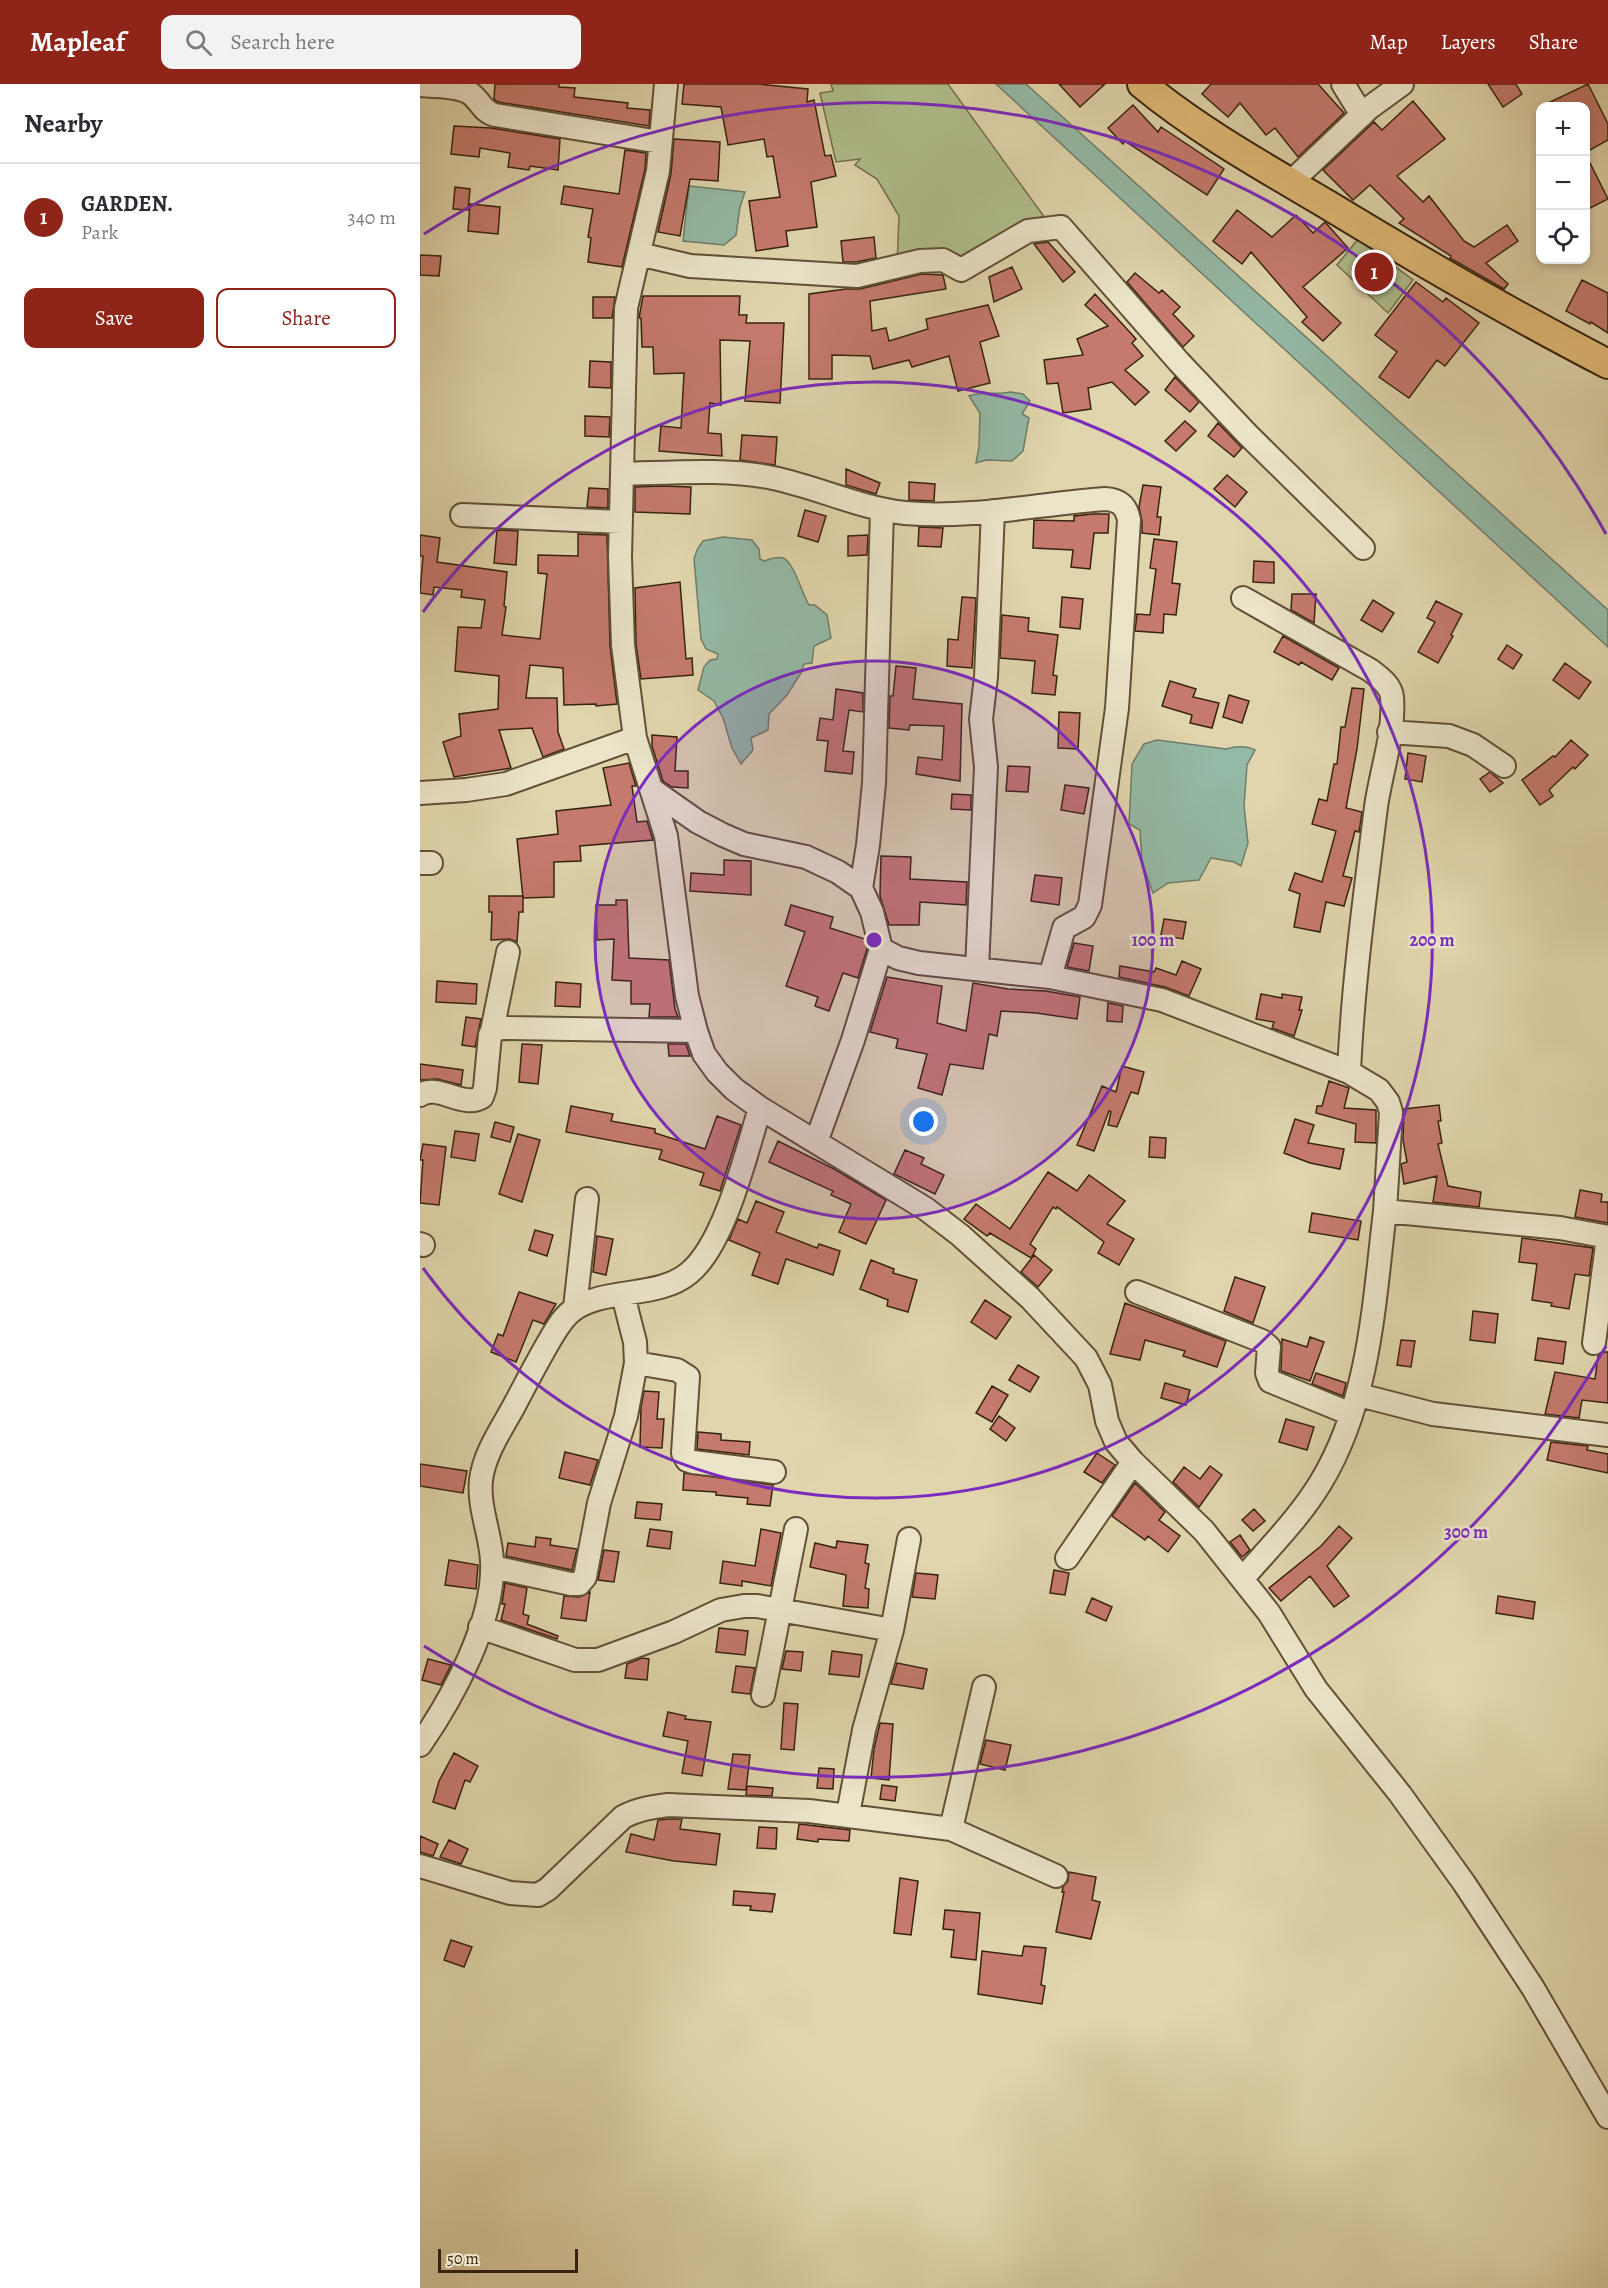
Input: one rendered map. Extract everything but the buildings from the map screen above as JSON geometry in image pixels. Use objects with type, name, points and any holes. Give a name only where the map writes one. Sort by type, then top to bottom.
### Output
[{"type":"main road","points":[[1142,84],[1202,128],[1290,183],[1441,273],[1608,364]]},
{"type":"street","points":[[666,84],[658,171],[626,308],[620,557],[623,645],[635,738],[666,836],[687,996],[704,1054],[717,1072],[734,1089],[760,1108],[926,1209],[1000,1270],[1058,1326],[1086,1358],[1100,1384],[1107,1421],[1116,1442],[1133,1462],[1204,1531],[1269,1613],[1316,1689],[1400,1794],[1464,1883],[1533,1988],[1606,2110]]},
{"type":"street","points":[[1343,84],[1362,115]]},
{"type":"street","points":[[1290,183],[1362,115],[1402,84]]},
{"type":"street","points":[[420,85],[463,90],[476,99],[484,110],[495,116],[660,142]]},
{"type":"street","points":[[639,254],[690,266],[857,276],[920,261],[944,260],[961,270],[1028,231],[1061,227],[1179,362],[1248,435],[1363,548]]},
{"type":"street","points":[[622,474],[757,474],[882,510],[935,514],[1105,499],[1120,502],[1125,507],[1129,520],[1124,567],[1117,708],[1090,905],[1084,918],[1064,928],[1050,977]]},
{"type":"street","points":[[861,888],[874,783],[882,510]]},
{"type":"street","points":[[977,969],[986,767],[981,719],[986,677],[993,510]]},
{"type":"street","points":[[462,515],[621,522]]},
{"type":"street","points":[[1243,598],[1370,670],[1388,685],[1392,694],[1389,732],[1377,802],[1359,939],[1351,1016],[1349,1072]]},
{"type":"street","points":[[1389,732],[1455,738],[1473,746],[1504,766]]},
{"type":"street","points":[[420,793],[466,790],[506,784],[635,738]]},
{"type":"street","points":[[651,789],[698,822],[723,835],[744,844],[806,857],[838,872],[861,888],[872,912],[881,949],[854,1040],[816,1142]]},
{"type":"street","points":[[881,949],[898,958],[919,963],[1050,977],[1162,1000],[1349,1072],[1379,1090],[1388,1102],[1391,1112],[1385,1211],[1369,1340],[1355,1404],[1322,1481],[1297,1517],[1243,1578]]},
{"type":"street","points":[[420,1095],[432,1092],[472,1101],[482,1097],[485,1088],[489,1041],[508,952]]},
{"type":"street","points":[[492,1031],[502,1028],[696,1031]]},
{"type":"street","points":[[420,1745],[466,1665],[491,1588],[493,1567],[491,1541],[484,1514],[481,1482],[484,1469],[502,1427],[560,1323],[575,1308],[664,1286],[688,1275],[710,1250],[719,1232],[760,1108]]},
{"type":"street","points":[[575,1308],[587,1199]]},
{"type":"street","points":[[1385,1211],[1560,1228],[1608,1237],[1594,1343]]},
{"type":"street","points":[[1137,1292],[1263,1341],[1269,1347],[1270,1381],[1355,1404],[1608,1435]]},
{"type":"street","points":[[493,1567],[571,1584],[582,1581],[586,1571],[597,1511],[626,1416],[636,1363],[635,1342],[623,1295]]},
{"type":"street","points":[[636,1363],[686,1373],[688,1377],[683,1453],[687,1460],[774,1472]]},
{"type":"street","points":[[1066,1558],[1133,1462]]},
{"type":"street","points":[[763,1695],[796,1529]]},
{"type":"street","points":[[848,1814],[864,1730],[892,1630],[909,1539]]},
{"type":"street","points":[[480,1627],[575,1660],[590,1661],[674,1632],[721,1610],[757,1606],[892,1630]]},
{"type":"street","points":[[951,1830],[984,1687]]},
{"type":"street","points":[[420,1866],[510,1893],[538,1895],[548,1889],[623,1817],[649,1807],[668,1805],[848,1814],[951,1830],[1056,1876]]},
{"type":"shaded area","points":[[831,84],[948,84],[1053,229],[961,270],[897,267],[899,216],[877,179],[855,165],[860,159],[836,162],[820,93],[833,91]]},
{"type":"shaded area","points":[[996,84],[1026,84],[1608,610],[1608,647]]},
{"type":"shaded area","points":[[689,186],[745,192],[740,207],[736,235],[724,245],[683,241]]},
{"type":"shaded area","points":[[1359,238],[1394,251],[1388,261],[1413,280],[1388,313],[1337,265]]},
{"type":"shaded area","points":[[1011,392],[1023,394],[1030,401],[1022,414],[1029,418],[1023,451],[1012,461],[986,460],[976,463],[980,413],[969,396]]},
{"type":"shaded area","points":[[723,537],[752,540],[759,549],[760,559],[764,561],[778,557],[787,561],[809,605],[815,605],[827,615],[831,638],[814,646],[812,663],[804,664],[787,695],[769,714],[768,730],[751,738],[753,750],[741,764],[732,748],[723,718],[714,701],[698,690],[704,667],[710,660],[717,659],[718,654],[706,649],[701,639],[694,559],[703,541]]},
{"type":"shaded area","points":[[1157,740],[1226,749],[1244,747],[1255,750],[1247,765],[1244,806],[1248,843],[1241,866],[1234,862],[1211,858],[1199,880],[1168,883],[1153,893],[1142,863],[1140,830],[1129,824],[1132,764],[1144,744]]},
{"type":"place","name":"GARDEN.","points":[[1374,272]]}]
